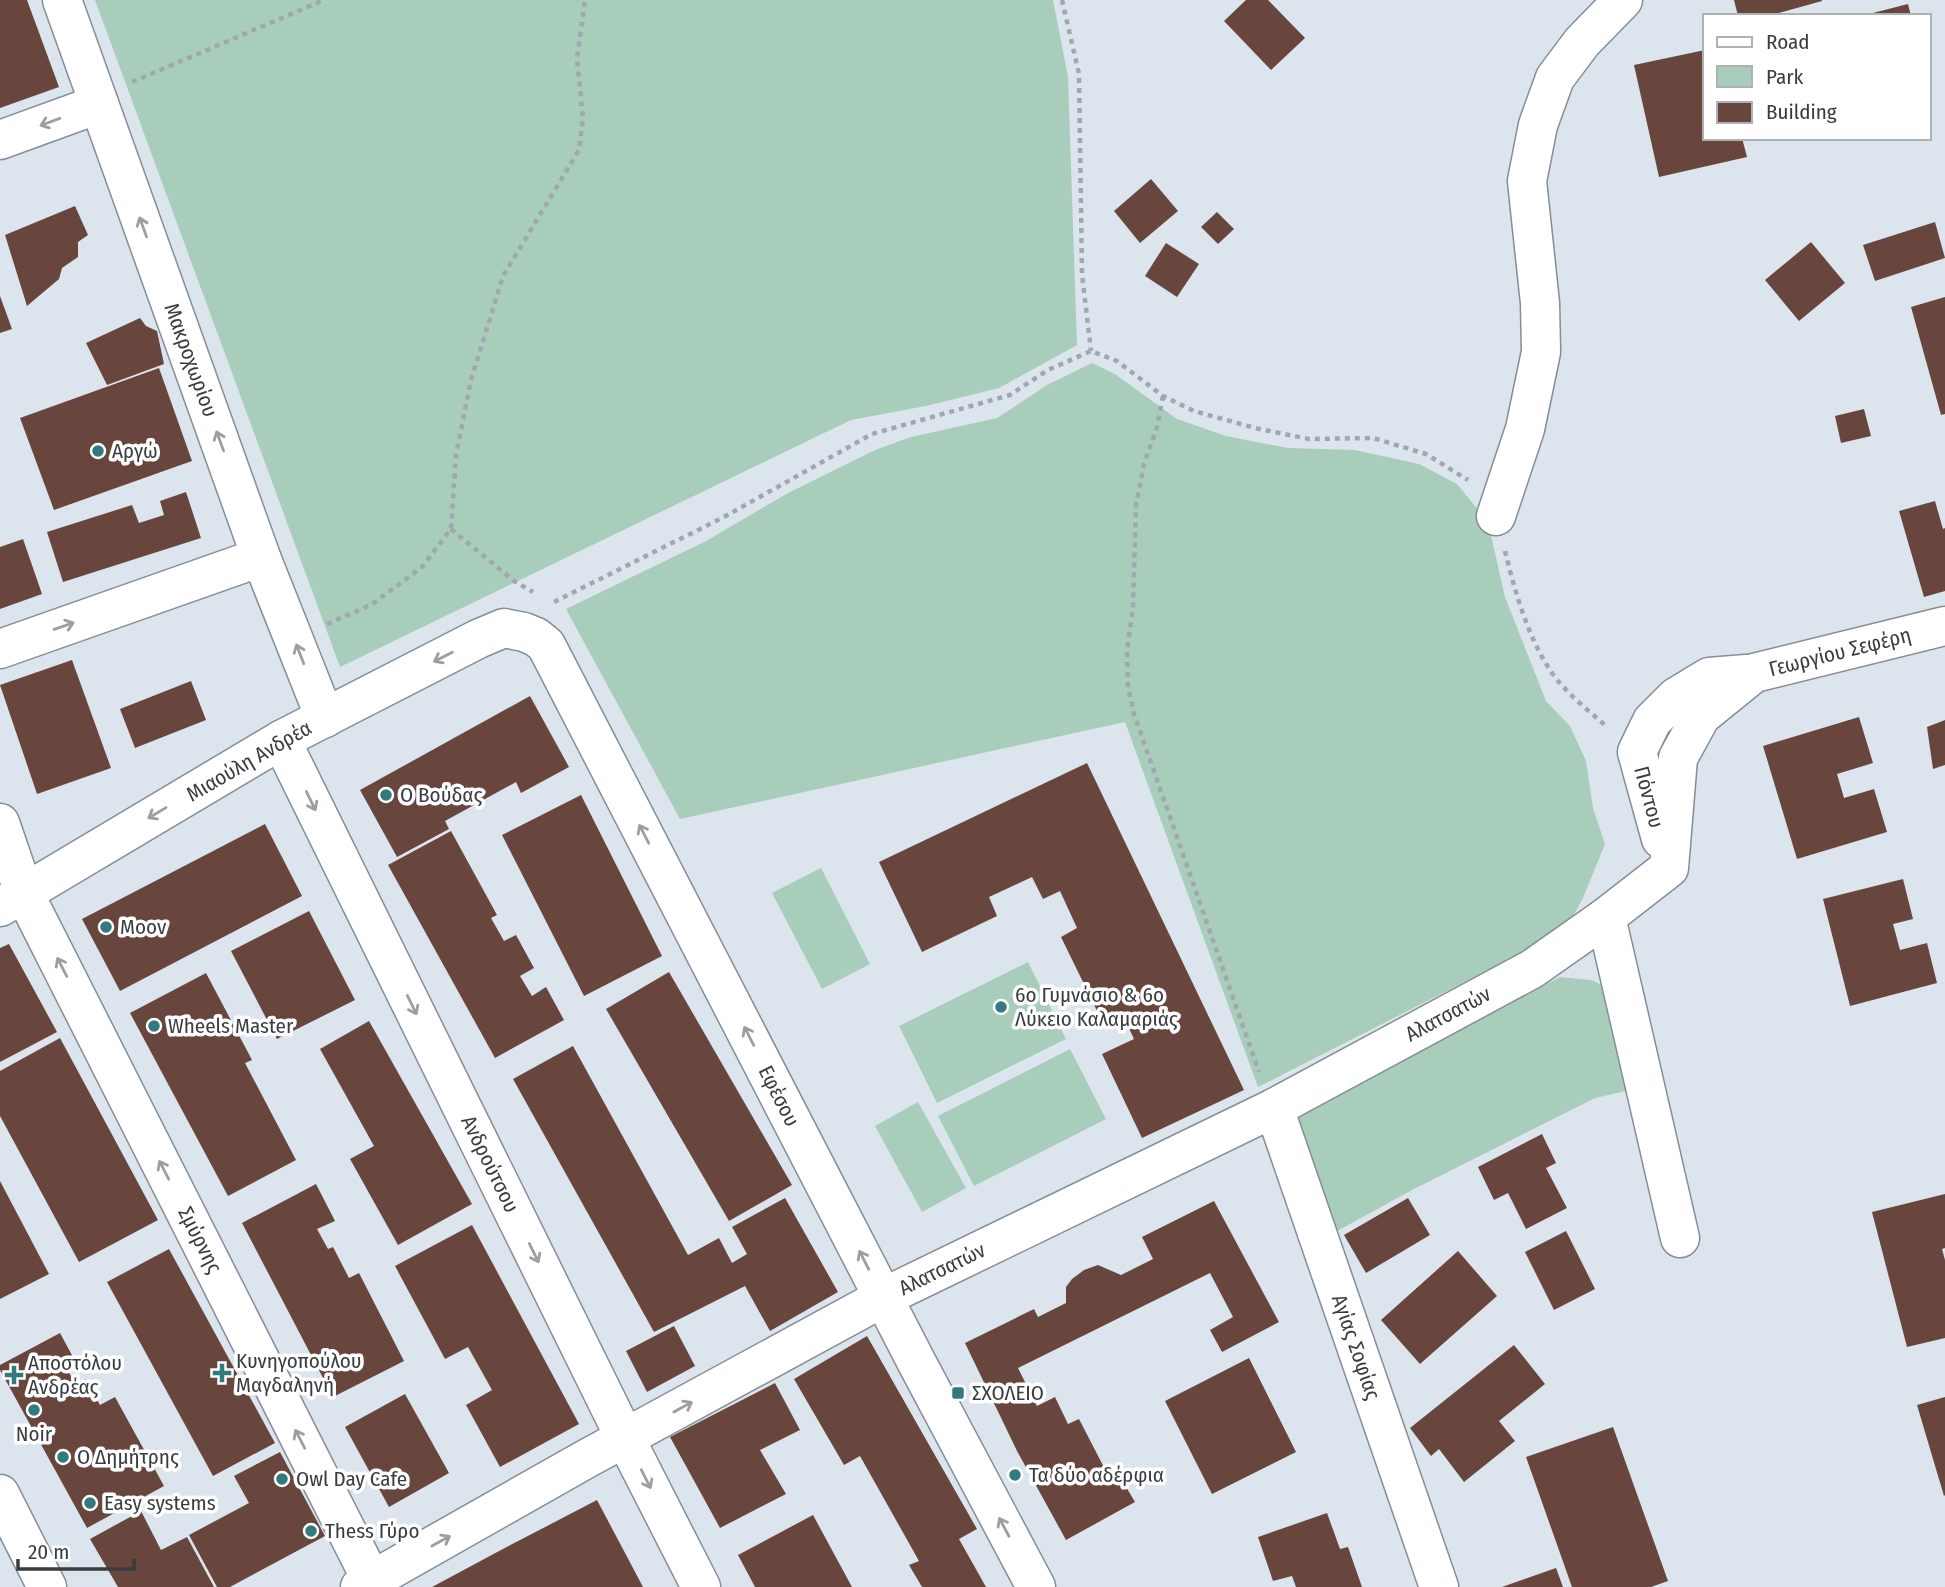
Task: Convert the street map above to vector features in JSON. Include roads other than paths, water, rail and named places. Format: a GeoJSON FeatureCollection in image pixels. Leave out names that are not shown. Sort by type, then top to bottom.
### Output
{"type":"FeatureCollection","features":[{"type":"Feature","properties":{"kind":"street","name":"Μακροχωρίου"},"geometry":{"type":"LineString","coordinates":[[62,0],[112,95],[261,557],[325,718]]}},
{"type":"Feature","properties":{"kind":"street"},"geometry":{"type":"LineString","coordinates":[[1496,516],[1525,429],[1541,352],[1527,181],[1538,125],[1555,78],[1581,42],[1623,0]]}},
{"type":"Feature","properties":{"kind":"street"},"geometry":{"type":"LineString","coordinates":[[0,140],[112,95]]}},
{"type":"Feature","properties":{"kind":"street"},"geometry":{"type":"LineString","coordinates":[[0,649],[261,557]]}},
{"type":"Feature","properties":{"kind":"street","name":"Γεωργίου Σεφέρη"},"geometry":{"type":"LineString","coordinates":[[1669,868],[1678,758],[1702,716],[1754,673],[1945,626]]}},
{"type":"Feature","properties":{"kind":"street","name":"Μιαούλη Ανδρέα"},"geometry":{"type":"LineString","coordinates":[[12,900],[281,740],[478,639],[505,628]]}},
{"type":"Feature","properties":{"kind":"street","name":"Εφέσου"},"geometry":{"type":"LineString","coordinates":[[505,628],[524,632],[547,645],[1036,1587]]}},
{"type":"Feature","properties":{"kind":"street","name":"Πόντου"},"geometry":{"type":"LineString","coordinates":[[1669,868],[1637,752],[1652,720],[1676,697],[1709,677],[1754,673]]}},
{"type":"Feature","properties":{"kind":"street","name":"Ανδρούτσου"},"geometry":{"type":"LineString","coordinates":[[281,740],[701,1587]]}},
{"type":"Feature","properties":{"kind":"street","name":"Σμύρνης"},"geometry":{"type":"LineString","coordinates":[[0,823],[12,900],[369,1585]]}},
{"type":"Feature","properties":{"kind":"street"},"geometry":{"type":"LineString","coordinates":[[1669,868],[1606,917],[1680,1238]]}},
{"type":"Feature","properties":{"kind":"street","name":"Αλατσατών"},"geometry":{"type":"LineString","coordinates":[[369,1585],[625,1438],[884,1297],[1274,1108],[1532,969],[1606,917]]}},
{"type":"Feature","properties":{"kind":"street","name":"Αγίας Σοφίας"},"geometry":{"type":"LineString","coordinates":[[1274,1108],[1439,1587]]}},
{"type":"Feature","properties":{"kind":"street"},"geometry":{"type":"LineString","coordinates":[[0,1494],[47,1587]]}},
{"type":"Feature","properties":{"kind":"place","name":"Αργώ"},"geometry":{"type":"Point","coordinates":[98,451]}},
{"type":"Feature","properties":{"kind":"place","name":"Ο Βούδας"},"geometry":{"type":"Point","coordinates":[386,795]}},
{"type":"Feature","properties":{"kind":"place","name":"Moov"},"geometry":{"type":"Point","coordinates":[106,927]}},
{"type":"Feature","properties":{"kind":"place","name":"6ο Γυμνάσιο & 6ο Λύκειο Καλαμαριάς"},"geometry":{"type":"Point","coordinates":[1001,1007]}},
{"type":"Feature","properties":{"kind":"place","name":"Wheels Master"},"geometry":{"type":"Point","coordinates":[154,1026]}},
{"type":"Feature","properties":{"kind":"place","name":"Κυνηγοπούλου Μαγδαληνή"},"geometry":{"type":"Point","coordinates":[222,1373]}},
{"type":"Feature","properties":{"kind":"place","name":"Αποστόλου Ανδρέας"},"geometry":{"type":"Point","coordinates":[14,1375]}},
{"type":"Feature","properties":{"kind":"place","name":"ΣΧΟΛΕΙΟ"},"geometry":{"type":"Point","coordinates":[958,1393]}},
{"type":"Feature","properties":{"kind":"place","name":"Noir"},"geometry":{"type":"Point","coordinates":[34,1410]}},
{"type":"Feature","properties":{"kind":"place","name":"Ο Δημήτρης"},"geometry":{"type":"Point","coordinates":[63,1457]}},
{"type":"Feature","properties":{"kind":"place","name":"Τα δύο αδέρφια"},"geometry":{"type":"Point","coordinates":[1015,1475]}},
{"type":"Feature","properties":{"kind":"place","name":"Owl Day Cafe"},"geometry":{"type":"Point","coordinates":[282,1479]}},
{"type":"Feature","properties":{"kind":"place","name":"Easy systems"},"geometry":{"type":"Point","coordinates":[90,1503]}},
{"type":"Feature","properties":{"kind":"place","name":"Thess Γύρο"},"geometry":{"type":"Point","coordinates":[311,1531]}}]}
